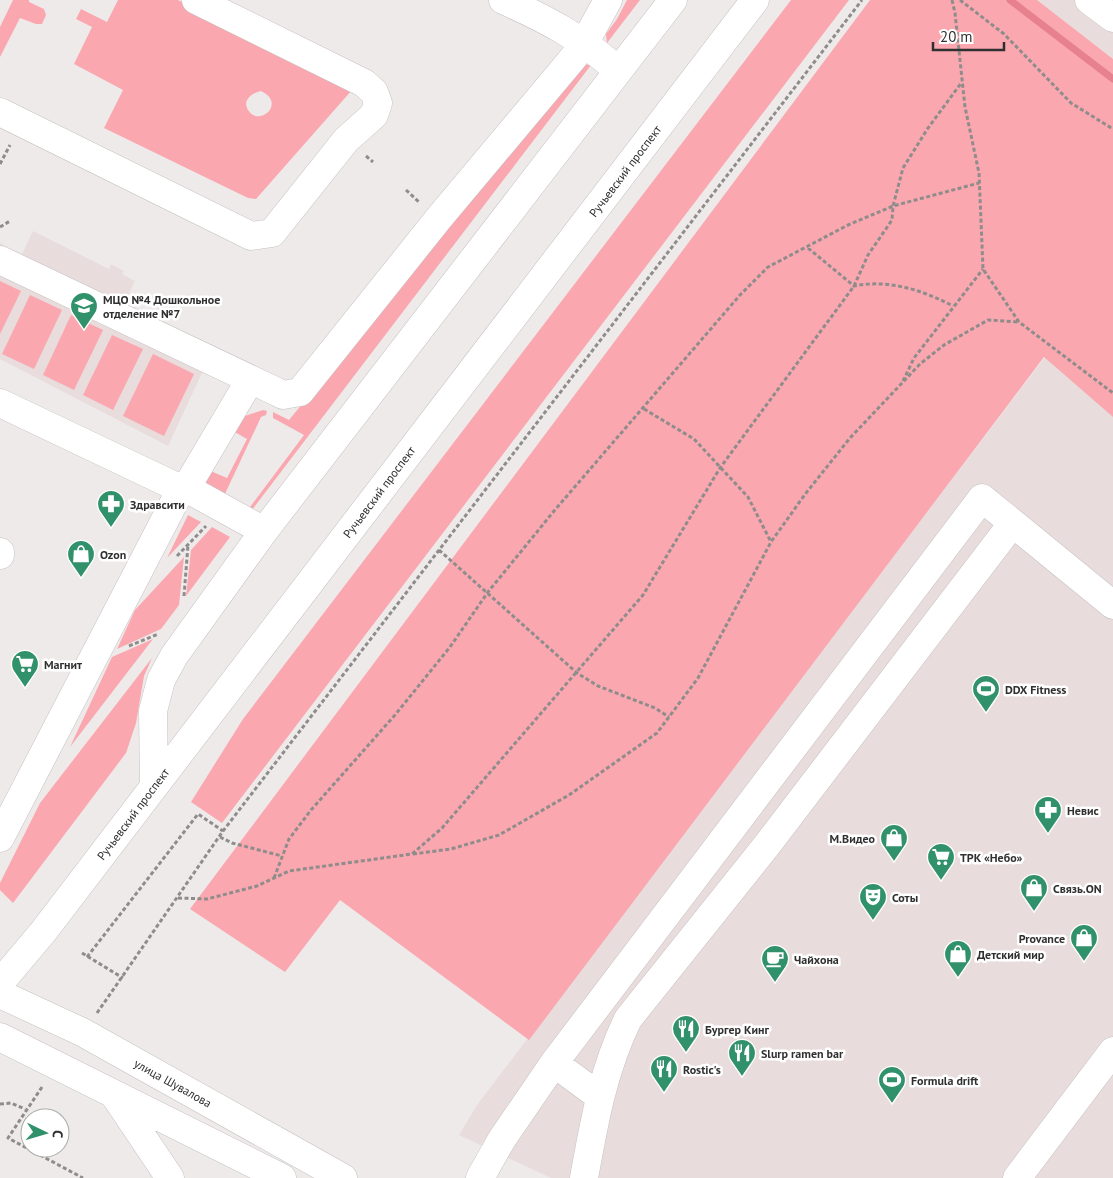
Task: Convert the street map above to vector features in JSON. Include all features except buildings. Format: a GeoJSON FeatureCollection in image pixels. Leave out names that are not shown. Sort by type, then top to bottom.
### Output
{"type":"FeatureCollection","features":[{"type":"Feature","properties":{"kind":"street"},"geometry":{"type":"LineString","coordinates":[[0,112],[251,236],[272,233],[346,140],[374,115],[378,103],[374,92],[364,83],[196,0]]}},
{"type":"Feature","properties":{"kind":"street"},"geometry":{"type":"LineString","coordinates":[[503,0],[546,20],[585,42],[618,71]]}},
{"type":"Feature","properties":{"kind":"street"},"geometry":{"type":"LineString","coordinates":[[0,260],[283,395],[300,392],[439,218],[585,42],[608,0]]}},
{"type":"Feature","properties":{"kind":"street"},"geometry":{"type":"LineString","coordinates":[[154,785],[153,711],[161,680],[174,656],[264,531],[673,0]]}},
{"type":"Feature","properties":{"kind":"street","name":"Ручьевский проспект"},"geometry":{"type":"LineString","coordinates":[[0,983],[44,932],[154,785],[755,0]]}},
{"type":"Feature","properties":{"kind":"street"},"geometry":{"type":"LineString","coordinates":[[1089,0],[1113,18]]}},
{"type":"Feature","properties":{"kind":"street"},"geometry":{"type":"LineString","coordinates":[[0,838],[183,489],[250,380]]}},
{"type":"Feature","properties":{"kind":"street"},"geometry":{"type":"LineString","coordinates":[[0,403],[183,489],[264,531]]}},
{"type":"Feature","properties":{"kind":"street"},"geometry":{"type":"LineString","coordinates":[[480,1178],[502,1139],[554,1063],[982,498],[1113,605]]}},
{"type":"Feature","properties":{"kind":"street"},"geometry":{"type":"LineString","coordinates":[[584,1178],[599,1096],[615,1046],[628,1019],[767,845],[1012,524]]}},
{"type":"Feature","properties":{"kind":"street"},"geometry":{"type":"LineString","coordinates":[[737,820],[767,845]]}},
{"type":"Feature","properties":{"kind":"street"},"geometry":{"type":"LineString","coordinates":[[667,914],[696,936]]}},
{"type":"Feature","properties":{"kind":"street","name":"улица Шувалова"},"geometry":{"type":"LineString","coordinates":[[0,994],[82,1032],[343,1178]]}},
{"type":"Feature","properties":{"kind":"street"},"geometry":{"type":"LineString","coordinates":[[0,1037],[282,1178]]}},
{"type":"Feature","properties":{"kind":"street"},"geometry":{"type":"LineString","coordinates":[[1017,1178],[1113,1051]]}},
{"type":"Feature","properties":{"kind":"street"},"geometry":{"type":"LineString","coordinates":[[554,1063],[599,1096]]}},
{"type":"Feature","properties":{"kind":"street"},"geometry":{"type":"LineString","coordinates":[[114,1094],[170,1178]]}},
{"type":"Feature","properties":{"kind":"path"},"geometry":{"type":"LineString","coordinates":[[94,1017],[123,978],[223,831],[862,0]]}},
{"type":"Feature","properties":{"kind":"path"},"geometry":{"type":"LineString","coordinates":[[952,0],[962,82],[979,183],[983,269],[1019,322],[1113,393]]}},
{"type":"Feature","properties":{"kind":"path"},"geometry":{"type":"LineString","coordinates":[[960,0],[1004,34],[1071,103],[1113,128]]}},
{"type":"Feature","properties":{"kind":"path"},"geometry":{"type":"LineString","coordinates":[[412,854],[442,828],[643,595],[720,468],[854,286],[868,254],[892,220],[893,206],[903,168],[928,128],[962,82]]}},
{"type":"Feature","properties":{"kind":"path"},"geometry":{"type":"LineString","coordinates":[[0,164],[12,142]]}},
{"type":"Feature","properties":{"kind":"path"},"geometry":{"type":"LineString","coordinates":[[274,878],[289,838],[432,670],[488,592],[740,295],[768,267],[808,248],[848,225],[893,206],[979,183]]}},
{"type":"Feature","properties":{"kind":"path"},"geometry":{"type":"LineString","coordinates":[[0,227],[10,221]]}},
{"type":"Feature","properties":{"kind":"path"},"geometry":{"type":"LineString","coordinates":[[808,248],[854,286]]}},
{"type":"Feature","properties":{"kind":"path"},"geometry":{"type":"LineString","coordinates":[[902,384],[914,358],[983,269]]}},
{"type":"Feature","properties":{"kind":"path"},"geometry":{"type":"LineString","coordinates":[[854,286],[870,283],[905,287],[953,306]]}},
{"type":"Feature","properties":{"kind":"path"},"geometry":{"type":"LineString","coordinates":[[177,898],[207,900],[257,886],[289,871],[451,849],[499,835],[569,795],[622,759],[658,732],[698,678],[771,542],[806,493],[850,438],[902,384],[944,345],[988,320],[1019,322]]}},
{"type":"Feature","properties":{"kind":"path"},"geometry":{"type":"LineString","coordinates":[[644,409],[694,439],[748,497],[771,542]]}},
{"type":"Feature","properties":{"kind":"path"},"geometry":{"type":"LineString","coordinates":[[184,600],[188,545]]}},
{"type":"Feature","properties":{"kind":"path"},"geometry":{"type":"LineString","coordinates":[[439,550],[577,673],[598,686],[655,708],[669,717]]}},
{"type":"Feature","properties":{"kind":"path"},"geometry":{"type":"LineString","coordinates":[[87,957],[198,814],[223,831]]}},
{"type":"Feature","properties":{"kind":"path"},"geometry":{"type":"LineString","coordinates":[[220,837],[282,856]]}},
{"type":"Feature","properties":{"kind":"path"},"geometry":{"type":"LineString","coordinates":[[82,953],[123,978]]}},
{"type":"Feature","properties":{"kind":"path"},"geometry":{"type":"LineString","coordinates":[[26,1108],[42,1087]]}},
{"type":"Feature","properties":{"kind":"path"},"geometry":{"type":"LineString","coordinates":[[0,1104],[11,1103],[21,1108]]}},
{"type":"Feature","properties":{"kind":"path"},"geometry":{"type":"LineString","coordinates":[[20,1118],[8,1138],[20,1144]]}},
{"type":"Feature","properties":{"kind":"path"},"geometry":{"type":"LineString","coordinates":[[46,1158],[83,1178]]}},
{"type":"Feature","properties":{"kind":"shaded area"},"geometry":{"type":"Polygon","coordinates":[[[13,0],[29,0],[29,2],[44,9],[46,15],[42,24],[36,24],[20,18],[0,57],[0,27],[13,0]]]}},
{"type":"Feature","properties":{"kind":"shaded area"},"geometry":{"type":"Polygon","coordinates":[[[118,0],[178,0],[352,90],[256,199],[248,198],[104,128],[123,90],[74,64],[92,27],[76,19],[81,9],[107,22],[118,0]],[[261,91],[251,95],[246,103],[248,110],[253,115],[264,115],[271,107],[268,96],[261,91]]]}},
{"type":"Feature","properties":{"kind":"shaded area"},"geometry":{"type":"Polygon","coordinates":[[[627,0],[640,0],[607,43],[606,34],[627,0]]]}},
{"type":"Feature","properties":{"kind":"shaded area"},"geometry":{"type":"Polygon","coordinates":[[[791,0],[849,0],[222,823],[191,802],[243,719],[791,0]]]}},
{"type":"Feature","properties":{"kind":"shaded area"},"geometry":{"type":"Polygon","coordinates":[[[870,0],[1037,0],[1113,59],[1113,417],[1044,357],[529,1040],[340,900],[285,972],[190,909],[870,0]]]}},
{"type":"Feature","properties":{"kind":"shaded area"},"geometry":{"type":"Polygon","coordinates":[[[1037,0],[1113,0],[1113,59],[1037,0]]]}},
{"type":"Feature","properties":{"kind":"shaded area"},"geometry":{"type":"Polygon","coordinates":[[[581,64],[591,65],[248,515],[224,498],[247,511],[304,435],[273,418],[273,412],[289,420],[581,64]]]}},
{"type":"Feature","properties":{"kind":"shaded area","name":"МЦО №4 Дошкольное отделение №7"},"geometry":{"type":"Polygon","coordinates":[[[33,231],[109,269],[111,264],[124,271],[122,274],[135,281],[122,308],[208,360],[168,446],[0,359],[0,243],[22,254],[33,231]]]}},
{"type":"Feature","properties":{"kind":"shaded area"},"geometry":{"type":"Polygon","coordinates":[[[0,281],[21,291],[0,334],[0,281]]]}},
{"type":"Feature","properties":{"kind":"shaded area"},"geometry":{"type":"Polygon","coordinates":[[[30,295],[62,310],[34,369],[2,354],[30,295]]]}},
{"type":"Feature","properties":{"kind":"shaded area"},"geometry":{"type":"Polygon","coordinates":[[[71,315],[103,330],[74,390],[43,375],[71,315]]]}},
{"type":"Feature","properties":{"kind":"shaded area"},"geometry":{"type":"Polygon","coordinates":[[[112,335],[143,349],[113,410],[83,395],[112,335]]]}},
{"type":"Feature","properties":{"kind":"shaded area"},"geometry":{"type":"Polygon","coordinates":[[[153,354],[194,374],[164,436],[123,416],[153,354]]]}},
{"type":"Feature","properties":{"kind":"shaded area","name":"ТРК «Небо»"},"geometry":{"type":"Polygon","coordinates":[[[1045,357],[1113,417],[1113,1178],[551,1178],[459,1135],[477,1105],[1045,357]]]}},
{"type":"Feature","properties":{"kind":"shaded area"},"geometry":{"type":"Polygon","coordinates":[[[263,410],[267,411],[266,415],[261,417],[223,498],[207,487],[206,479],[208,473],[213,472],[227,478],[247,439],[233,431],[239,418],[263,410]]]}},
{"type":"Feature","properties":{"kind":"shaded area"},"geometry":{"type":"Polygon","coordinates":[[[188,515],[201,522],[167,558],[188,515]]]}},
{"type":"Feature","properties":{"kind":"shaded area"},"geometry":{"type":"Polygon","coordinates":[[[212,527],[230,537],[186,596],[191,550],[212,527]]]}},
{"type":"Feature","properties":{"kind":"shaded area"},"geometry":{"type":"Polygon","coordinates":[[[184,557],[179,605],[161,629],[117,649],[135,610],[184,557]]]}},
{"type":"Feature","properties":{"kind":"shaded area"},"geometry":{"type":"Polygon","coordinates":[[[153,639],[70,747],[112,657],[153,639]]]}},
{"type":"Feature","properties":{"kind":"shaded area"},"geometry":{"type":"Polygon","coordinates":[[[152,658],[144,676],[136,723],[126,753],[13,903],[0,890],[0,883],[40,803],[152,658]]]}},
{"type":"Feature","properties":{"kind":"waterway"},"geometry":{"type":"LineString","coordinates":[[1010,0],[1113,79]]}},
{"type":"Feature","properties":{"kind":"place","name":"МЦО №4 Дошкольное отделение №7"},"geometry":{"type":"Point","coordinates":[84,330]}},
{"type":"Feature","properties":{"kind":"place","name":"Здравсити"},"geometry":{"type":"Point","coordinates":[111,528]}},
{"type":"Feature","properties":{"kind":"place","name":"Ozon"},"geometry":{"type":"Point","coordinates":[81,578]}},
{"type":"Feature","properties":{"kind":"place","name":"Магнит"},"geometry":{"type":"Point","coordinates":[25,688]}},
{"type":"Feature","properties":{"kind":"place","name":"DDX Fitness"},"geometry":{"type":"Point","coordinates":[986,713]}},
{"type":"Feature","properties":{"kind":"place","name":"Невис"},"geometry":{"type":"Point","coordinates":[1048,834]}},
{"type":"Feature","properties":{"kind":"place","name":"М.Видео"},"geometry":{"type":"Point","coordinates":[894,862]}},
{"type":"Feature","properties":{"kind":"place","name":"ТРК «Небо»"},"geometry":{"type":"Point","coordinates":[941,881]}},
{"type":"Feature","properties":{"kind":"place","name":"Связь.ON"},"geometry":{"type":"Point","coordinates":[1034,912]}},
{"type":"Feature","properties":{"kind":"place","name":"Соты"},"geometry":{"type":"Point","coordinates":[873,921]}},
{"type":"Feature","properties":{"kind":"place","name":"Provance"},"geometry":{"type":"Point","coordinates":[1084,962]}},
{"type":"Feature","properties":{"kind":"place","name":"Детский мир"},"geometry":{"type":"Point","coordinates":[958,978]}},
{"type":"Feature","properties":{"kind":"place","name":"Чайхона"},"geometry":{"type":"Point","coordinates":[775,983]}},
{"type":"Feature","properties":{"kind":"place","name":"Бургер Кинг"},"geometry":{"type":"Point","coordinates":[686,1053]}},
{"type":"Feature","properties":{"kind":"place","name":"Slurp ramen bar"},"geometry":{"type":"Point","coordinates":[742,1077]}},
{"type":"Feature","properties":{"kind":"place","name":"Rostic's"},"geometry":{"type":"Point","coordinates":[664,1093]}},
{"type":"Feature","properties":{"kind":"place","name":"Formula drift"},"geometry":{"type":"Point","coordinates":[892,1104]}}]}
